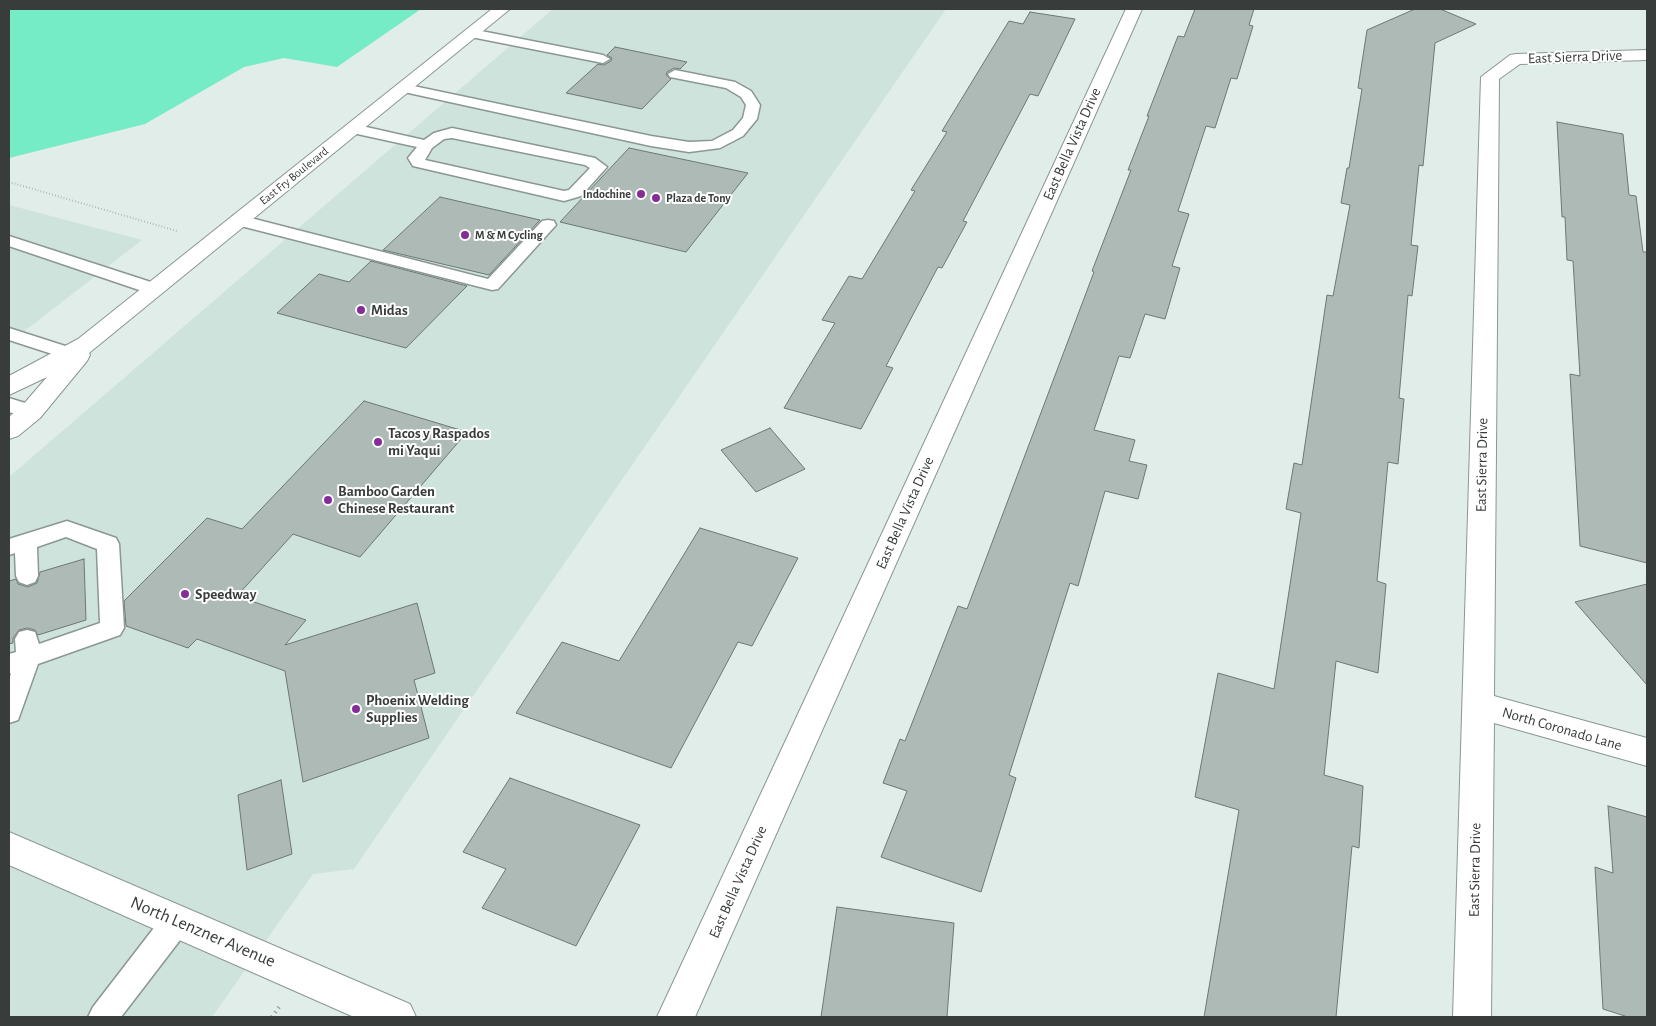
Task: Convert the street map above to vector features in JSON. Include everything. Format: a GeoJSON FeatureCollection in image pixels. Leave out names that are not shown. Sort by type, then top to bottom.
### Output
{"type":"FeatureCollection","features":[{"type":"Feature","properties":{"kind":"street","name":"East Fry Boulevard"},"geometry":{"type":"LineString","coordinates":[[9,430],[20,409],[77,351],[502,9]]}},
{"type":"Feature","properties":{"kind":"street","name":"East Bella Vista Drive"},"geometry":{"type":"LineString","coordinates":[[676,1017],[1134,9]]}},
{"type":"Feature","properties":{"kind":"street","name":"East Sierra Drive"},"geometry":{"type":"LineString","coordinates":[[1472,1017],[1490,77],[1516,59],[1647,54]]}},
{"type":"Feature","properties":{"kind":"street","name":"East Fry Boulevard"},"geometry":{"type":"LineString","coordinates":[[9,387],[77,351]]}},
{"type":"Feature","properties":{"kind":"street","name":"North Coronado Lane"},"geometry":{"type":"LineString","coordinates":[[1478,705],[1647,752]]}},
{"type":"Feature","properties":{"kind":"street","name":"North Lenzner Avenue"},"geometry":{"type":"LineString","coordinates":[[9,848],[397,1017]]}},
{"type":"Feature","properties":{"kind":"lane"},"geometry":{"type":"LineString","coordinates":[[471,33],[603,59]]}},
{"type":"Feature","properties":{"kind":"lane"},"geometry":{"type":"LineString","coordinates":[[404,88],[651,141],[689,147],[715,145],[738,132],[750,119],[753,105],[746,94],[730,85],[675,74]]}},
{"type":"Feature","properties":{"kind":"lane"},"geometry":{"type":"LineString","coordinates":[[353,129],[426,145],[439,136],[452,133],[590,161],[599,167],[576,193],[564,196],[419,163],[416,158],[426,145]]}},
{"type":"Feature","properties":{"kind":"lane"},"geometry":{"type":"LineString","coordinates":[[239,220],[492,285],[548,225]]}},
{"type":"Feature","properties":{"kind":"lane"},"geometry":{"type":"LineString","coordinates":[[9,241],[154,289]]}},
{"type":"Feature","properties":{"kind":"lane"},"geometry":{"type":"LineString","coordinates":[[9,334],[77,351]]}},
{"type":"Feature","properties":{"kind":"lane"},"geometry":{"type":"LineString","coordinates":[[9,713],[21,654],[112,628],[108,544],[67,529],[18,545],[27,576]]}},
{"type":"Feature","properties":{"kind":"lane"},"geometry":{"type":"LineString","coordinates":[[102,1017],[177,920]]}},
{"type":"Feature","properties":{"kind":"path"},"geometry":{"type":"LineString","coordinates":[[9,182],[93,208],[214,240]]}},
{"type":"Feature","properties":{"kind":"shaded area"},"geometry":{"type":"Polygon","coordinates":[[[553,9],[946,9],[354,869],[313,874],[212,1017],[9,1017],[9,477],[553,9]]]}},
{"type":"Feature","properties":{"kind":"shaded area"},"geometry":{"type":"Polygon","coordinates":[[[9,205],[142,240],[9,343],[9,205]]]}},
{"type":"Feature","properties":{"kind":"green space"},"geometry":{"type":"Polygon","coordinates":[[[9,9],[421,9],[337,67],[284,58],[244,67],[145,124],[9,158],[9,9]]]}},
{"type":"Feature","properties":{"kind":"building"},"geometry":{"type":"Polygon","coordinates":[[[1195,9],[1254,9],[1249,25],[1253,26],[1237,79],[1231,78],[1215,128],[1206,126],[1178,211],[1189,214],[1172,266],[1180,268],[1165,319],[1145,314],[1130,358],[1119,356],[1094,430],[1135,440],[1129,461],[1147,465],[1138,499],[1105,491],[1078,586],[1070,583],[1009,775],[1016,778],[981,892],[881,857],[907,791],[883,783],[900,739],[905,741],[958,606],[967,609],[1094,272],[1092,271],[1131,170],[1128,170],[1149,116],[1147,116],[1178,36],[1184,37],[1195,9]]]}},
{"type":"Feature","properties":{"kind":"building"},"geometry":{"type":"Polygon","coordinates":[[[1415,9],[1440,9],[1476,24],[1435,43],[1423,166],[1419,165],[1411,245],[1418,246],[1412,296],[1408,295],[1399,398],[1404,399],[1398,464],[1388,462],[1377,581],[1386,584],[1378,673],[1336,661],[1324,775],[1363,786],[1359,848],[1352,846],[1336,1017],[1204,1017],[1239,810],[1195,797],[1218,673],[1274,689],[1301,513],[1286,509],[1294,463],[1302,465],[1327,295],[1333,296],[1350,205],[1341,203],[1347,168],[1349,168],[1362,89],[1358,88],[1367,30],[1415,9]]]}},
{"type":"Feature","properties":{"kind":"building"},"geometry":{"type":"Polygon","coordinates":[[[1030,12],[1075,19],[1038,96],[1030,94],[963,221],[967,222],[942,268],[938,267],[886,366],[893,368],[861,429],[784,408],[835,323],[822,320],[849,276],[862,279],[915,191],[911,190],[947,132],[942,131],[1009,21],[1023,24],[1030,12]]]}},
{"type":"Feature","properties":{"kind":"building"},"geometry":{"type":"Polygon","coordinates":[[[615,47],[687,62],[680,69],[674,68],[667,72],[666,75],[671,79],[642,109],[566,93],[598,64],[604,65],[611,61],[612,58],[607,55],[615,47]]]}},
{"type":"Feature","properties":{"kind":"building"},"geometry":{"type":"Polygon","coordinates":[[[1557,122],[1623,134],[1629,195],[1636,196],[1643,252],[1647,252],[1647,563],[1580,546],[1570,374],[1580,376],[1573,261],[1567,260],[1565,217],[1562,217],[1557,122]]]}},
{"type":"Feature","properties":{"kind":"building","name":"Plaza de Tony"},"geometry":{"type":"Polygon","coordinates":[[[629,148],[748,173],[686,252],[560,222],[629,148]]]}},
{"type":"Feature","properties":{"kind":"building","name":"M & M Cycling"},"geometry":{"type":"Polygon","coordinates":[[[440,197],[540,220],[489,275],[383,250],[440,197]]]}},
{"type":"Feature","properties":{"kind":"building","name":"Midas"},"geometry":{"type":"Polygon","coordinates":[[[371,261],[467,286],[406,348],[277,313],[319,274],[349,282],[371,261]]]}},
{"type":"Feature","properties":{"kind":"building"},"geometry":{"type":"Polygon","coordinates":[[[364,401],[467,432],[360,557],[293,534],[237,596],[306,620],[285,645],[417,603],[435,673],[414,680],[429,738],[303,782],[285,671],[197,639],[188,648],[126,626],[124,601],[207,518],[242,529],[364,401]]]}},
{"type":"Feature","properties":{"kind":"building"},"geometry":{"type":"Polygon","coordinates":[[[770,428],[805,469],[756,492],[721,450],[770,428]]]}},
{"type":"Feature","properties":{"kind":"building"},"geometry":{"type":"Polygon","coordinates":[[[700,528],[798,558],[752,646],[738,642],[671,768],[516,713],[562,642],[619,661],[700,528]]]}},
{"type":"Feature","properties":{"kind":"building"},"geometry":{"type":"Polygon","coordinates":[[[84,559],[86,620],[38,635],[35,630],[27,628],[19,630],[13,638],[13,643],[9,644],[9,581],[16,579],[18,584],[28,587],[37,583],[40,572],[84,559]]]}},
{"type":"Feature","properties":{"kind":"building"},"geometry":{"type":"Polygon","coordinates":[[[1647,584],[1647,685],[1575,602],[1647,584]]]}},
{"type":"Feature","properties":{"kind":"building"},"geometry":{"type":"Polygon","coordinates":[[[510,778],[640,825],[576,946],[482,908],[506,869],[463,852],[510,778]]]}},
{"type":"Feature","properties":{"kind":"building"},"geometry":{"type":"Polygon","coordinates":[[[281,780],[292,854],[247,870],[238,795],[281,780]]]}},
{"type":"Feature","properties":{"kind":"building"},"geometry":{"type":"Polygon","coordinates":[[[1608,806],[1647,817],[1647,1017],[1628,1017],[1603,1009],[1595,867],[1613,873],[1608,806]]]}},
{"type":"Feature","properties":{"kind":"building"},"geometry":{"type":"Polygon","coordinates":[[[837,907],[954,923],[947,1017],[821,1017],[837,907]]]}},
{"type":"Feature","properties":{"kind":"place","name":"Indochine"},"geometry":{"type":"Point","coordinates":[641,194]}},
{"type":"Feature","properties":{"kind":"place","name":"Plaza de Tony"},"geometry":{"type":"Point","coordinates":[656,198]}},
{"type":"Feature","properties":{"kind":"place","name":"M & M Cycling"},"geometry":{"type":"Point","coordinates":[465,235]}},
{"type":"Feature","properties":{"kind":"place","name":"Midas"},"geometry":{"type":"Point","coordinates":[361,310]}},
{"type":"Feature","properties":{"kind":"place","name":"Tacos y Raspados mi Yaqui"},"geometry":{"type":"Point","coordinates":[378,442]}},
{"type":"Feature","properties":{"kind":"place","name":"Bamboo Garden Chinese Restaurant"},"geometry":{"type":"Point","coordinates":[328,500]}},
{"type":"Feature","properties":{"kind":"place","name":"Speedway"},"geometry":{"type":"Point","coordinates":[185,594]}},
{"type":"Feature","properties":{"kind":"place","name":"Phoenix Welding Supplies"},"geometry":{"type":"Point","coordinates":[356,709]}}]}
